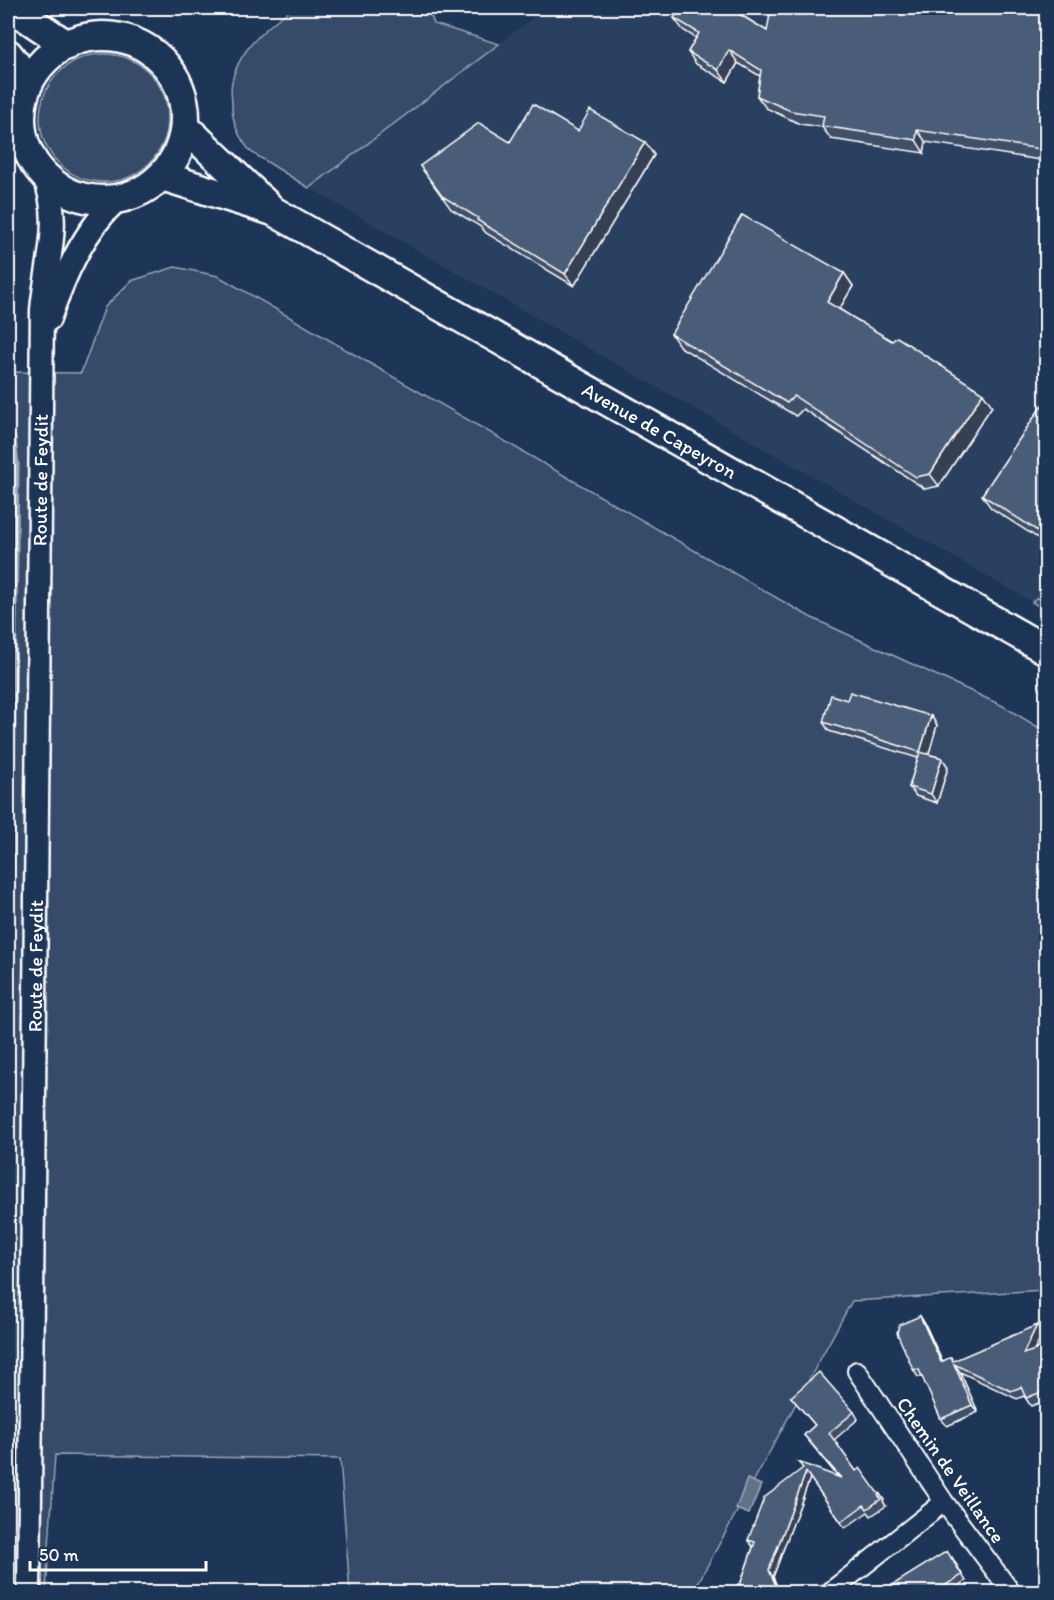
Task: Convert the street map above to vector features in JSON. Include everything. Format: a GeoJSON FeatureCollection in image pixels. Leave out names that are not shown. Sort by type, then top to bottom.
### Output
{"type":"FeatureCollection","features":[{"type":"Feature","properties":{"kind":"main road"},"geometry":{"type":"LineString","coordinates":[[12,8],[67,45]]}},
{"type":"Feature","properties":{"kind":"main road"},"geometry":{"type":"LineString","coordinates":[[90,37],[116,37],[140,45],[160,60],[175,79],[184,102],[185,127],[177,153],[162,176],[134,194],[118,199],[91,200],[66,192],[44,176],[31,159],[23,139],[20,119],[29,81],[45,60],[67,45],[90,37]]}},
{"type":"Feature","properties":{"kind":"main road"},"geometry":{"type":"LineString","coordinates":[[8,54],[29,81]]}},
{"type":"Feature","properties":{"kind":"main road","name":"Avenue de Capeyron"},"geometry":{"type":"LineString","coordinates":[[185,127],[273,211]]}},
{"type":"Feature","properties":{"kind":"main road","name":"Avenue de Capeyron"},"geometry":{"type":"LineString","coordinates":[[162,176],[273,211],[1047,650]]}},
{"type":"Feature","properties":{"kind":"street","name":"Route de Feydit"},"geometry":{"type":"LineString","coordinates":[[29,1593],[42,341],[43,294],[53,245],[54,227],[51,191],[44,176]]}},
{"type":"Feature","properties":{"kind":"street","name":"Route de Feydit"},"geometry":{"type":"LineString","coordinates":[[42,341],[57,296],[86,238],[100,217],[118,199]]}},
{"type":"Feature","properties":{"kind":"street","name":"Chemin de Veillance"},"geometry":{"type":"LineString","coordinates":[[856,1371],[944,1502],[1011,1593]]}},
{"type":"Feature","properties":{"kind":"street"},"geometry":{"type":"LineString","coordinates":[[830,1593],[944,1502]]}},
{"type":"Feature","properties":{"kind":"shaded area"},"geometry":{"type":"Polygon","coordinates":[[[293,8],[428,8],[434,24],[499,44],[309,188],[251,152],[237,130],[232,112],[231,85],[235,71],[247,49],[274,22],[293,8]]]}},
{"type":"Feature","properties":{"kind":"shaded area"},"geometry":{"type":"Polygon","coordinates":[[[546,8],[1046,8],[1046,588],[1032,602],[309,188],[546,8]]]}},
{"type":"Feature","properties":{"kind":"shaded area"},"geometry":{"type":"Polygon","coordinates":[[[104,54],[129,59],[149,73],[163,93],[168,118],[163,143],[149,163],[129,177],[104,182],[79,177],[59,163],[45,143],[40,118],[45,93],[59,73],[79,59],[104,54]]]}},
{"type":"Feature","properties":{"kind":"shaded area"},"geometry":{"type":"Polygon","coordinates":[[[175,267],[218,276],[810,617],[1003,706],[1046,732],[1046,1210],[1042,1211],[1046,1290],[852,1301],[693,1592],[350,1592],[340,1459],[55,1455],[46,1592],[8,1592],[8,372],[81,373],[105,307],[131,281],[175,267]]]}},
{"type":"Feature","properties":{"kind":"shaded area"},"geometry":{"type":"Polygon","coordinates":[[[1046,588],[1046,611],[1032,602],[1046,588]]]}},
{"type":"Feature","properties":{"kind":"shaded area"},"geometry":{"type":"Polygon","coordinates":[[[747,1479],[761,1485],[749,1514],[736,1509],[747,1479]]]}},
{"type":"Feature","properties":{"kind":"building"},"geometry":{"type":"Polygon","coordinates":[[[680,8],[729,8],[767,31],[771,8],[1047,8],[1047,150],[917,130],[916,140],[822,126],[824,116],[791,111],[757,96],[761,70],[729,50],[718,70],[688,52],[699,33],[674,18],[680,8]]]}},
{"type":"Feature","properties":{"kind":"building"},"geometry":{"type":"Polygon","coordinates":[[[533,104],[578,131],[590,110],[645,142],[565,274],[442,196],[420,166],[479,123],[510,142],[533,104]]]}},
{"type":"Feature","properties":{"kind":"building"},"geometry":{"type":"Polygon","coordinates":[[[742,215],[844,273],[827,302],[892,341],[897,337],[983,393],[930,474],[916,477],[794,396],[787,403],[671,334],[742,215]]]}},
{"type":"Feature","properties":{"kind":"building"},"geometry":{"type":"Polygon","coordinates":[[[1047,398],[1047,537],[982,495],[1047,398]]]}},
{"type":"Feature","properties":{"kind":"building"},"geometry":{"type":"Polygon","coordinates":[[[850,692],[931,716],[920,752],[823,722],[831,695],[847,700],[850,692]]]}},
{"type":"Feature","properties":{"kind":"building"},"geometry":{"type":"Polygon","coordinates":[[[920,752],[942,758],[931,794],[909,787],[920,752]]]}},
{"type":"Feature","properties":{"kind":"building"},"geometry":{"type":"Polygon","coordinates":[[[920,1316],[941,1362],[951,1357],[953,1361],[1037,1325],[1023,1354],[1047,1346],[1047,1356],[1040,1369],[1047,1390],[1026,1398],[1021,1387],[1011,1391],[954,1364],[972,1405],[941,1419],[919,1370],[913,1369],[897,1333],[899,1325],[920,1316]]]}},
{"type":"Feature","properties":{"kind":"building"},"geometry":{"type":"Polygon","coordinates":[[[819,1372],[854,1412],[829,1433],[856,1471],[860,1468],[880,1494],[878,1495],[881,1499],[867,1509],[864,1505],[841,1522],[806,1472],[769,1570],[777,1588],[766,1593],[735,1593],[755,1542],[748,1540],[764,1498],[803,1468],[798,1462],[841,1478],[804,1435],[815,1425],[791,1397],[819,1372]]]}},
{"type":"Feature","properties":{"kind":"building"},"geometry":{"type":"Polygon","coordinates":[[[947,1551],[962,1575],[933,1593],[899,1593],[894,1584],[947,1551]]]}},
{"type":"Feature","properties":{"kind":"building"},"geometry":{"type":"Polygon","coordinates":[[[266,1590],[328,1590],[328,1593],[266,1593],[266,1590]]]}},
{"type":"Feature","properties":{"kind":"waterway"},"geometry":{"type":"LineString","coordinates":[[8,1109],[16,464],[13,438]]}}]}
